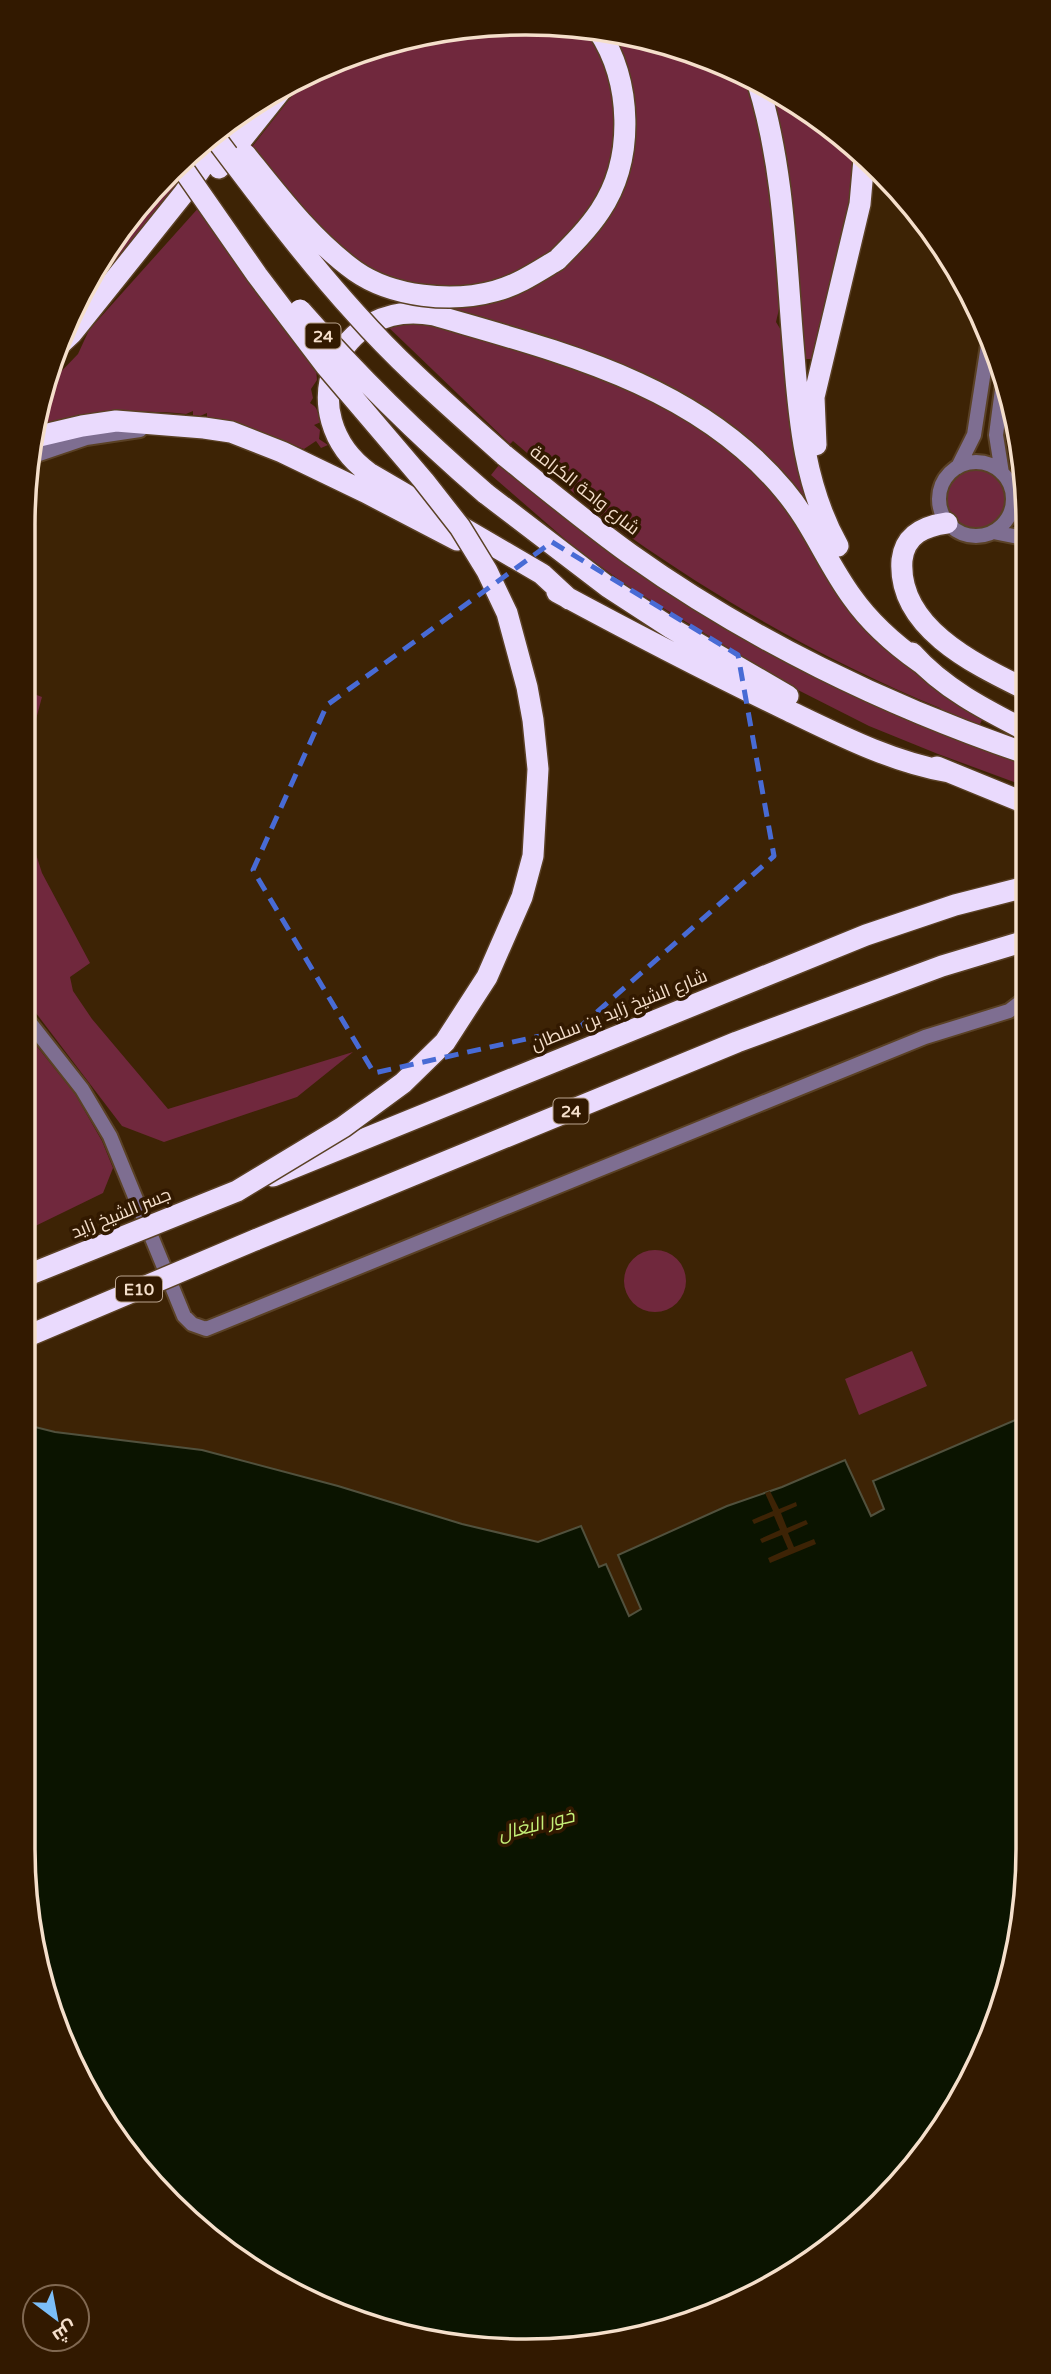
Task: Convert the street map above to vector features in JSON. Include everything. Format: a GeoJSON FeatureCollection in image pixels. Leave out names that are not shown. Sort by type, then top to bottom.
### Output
{"type":"FeatureCollection","features":[{"type":"Feature","properties":{"kind":"highway"},"geometry":{"type":"LineString","coordinates":[[229,135],[285,203],[330,251],[358,272],[387,286],[415,293],[456,296],[495,292],[522,281],[557,260],[582,236],[602,208],[617,174],[626,129],[622,87],[607,42]]}},
{"type":"Feature","properties":{"kind":"highway"},"geometry":{"type":"LineString","coordinates":[[761,96],[773,143],[780,194],[804,450],[822,515],[848,565],[879,615],[921,663]]}},
{"type":"Feature","properties":{"kind":"highway"},"geometry":{"type":"LineString","coordinates":[[147,241],[185,212],[266,110]]}},
{"type":"Feature","properties":{"kind":"highway"},"geometry":{"type":"LineString","coordinates":[[78,326],[147,241],[220,142]]}},
{"type":"Feature","properties":{"kind":"highway","name":"شارع واحة الكرامة"},"geometry":{"type":"LineString","coordinates":[[219,143],[300,250],[410,371],[504,455],[632,555],[696,597],[821,668],[918,713],[1016,750]]}},
{"type":"Feature","properties":{"kind":"highway","name":"24"},"geometry":{"type":"LineString","coordinates":[[188,170],[332,347],[406,423],[485,493],[608,587],[692,641],[800,703],[949,772],[1016,799]]}},
{"type":"Feature","properties":{"kind":"highway"},"geometry":{"type":"LineString","coordinates":[[848,565],[824,495],[816,445],[814,397],[860,204],[863,170]]}},
{"type":"Feature","properties":{"kind":"highway"},"geometry":{"type":"LineString","coordinates":[[188,171],[257,275],[326,366],[460,527],[487,571],[507,613],[527,687],[538,769],[533,856],[522,897],[487,977],[445,1042],[402,1083],[343,1127],[237,1191]]}},
{"type":"Feature","properties":{"kind":"highway"},"geometry":{"type":"LineString","coordinates":[[847,259],[863,222],[870,177]]}},
{"type":"Feature","properties":{"kind":"highway"},"geometry":{"type":"LineString","coordinates":[[569,599],[542,574],[369,473],[346,454],[332,428],[328,409],[329,390],[333,370],[342,351],[362,329],[379,319],[396,314],[413,312],[434,315],[596,365],[641,383],[678,402],[733,441],[771,475],[805,518],[860,608],[890,640],[958,693],[1016,725]]}},
{"type":"Feature","properties":{"kind":"highway"},"geometry":{"type":"LineString","coordinates":[[43,435],[116,421],[231,432],[258,442],[365,492],[684,661],[822,727],[909,764],[949,772]]}},
{"type":"Feature","properties":{"kind":"highway"},"geometry":{"type":"LineString","coordinates":[[947,523],[928,526],[915,533],[908,542],[903,554],[901,572],[905,590],[924,622],[944,642],[966,658],[1016,684]]}},
{"type":"Feature","properties":{"kind":"highway","name":"شارع الشيخ زايد بن سلطان"},"geometry":{"type":"LineString","coordinates":[[237,1191],[866,934],[955,905],[1016,889]]}},
{"type":"Feature","properties":{"kind":"highway","name":"24"},"geometry":{"type":"LineString","coordinates":[[256,1240],[750,1037],[942,966],[1016,944]]}},
{"type":"Feature","properties":{"kind":"highway","name":"جسر الشيخ زايد"},"geometry":{"type":"LineString","coordinates":[[35,1272],[237,1191]]}},
{"type":"Feature","properties":{"kind":"highway","name":"E10"},"geometry":{"type":"LineString","coordinates":[[35,1333],[256,1240]]}},
{"type":"Feature","properties":{"kind":"street"},"geometry":{"type":"LineString","coordinates":[[958,467],[974,435],[986,356]]}},
{"type":"Feature","properties":{"kind":"street"},"geometry":{"type":"LineString","coordinates":[[1000,403],[996,435],[1002,473],[1015,494]]}},
{"type":"Feature","properties":{"kind":"street"},"geometry":{"type":"LineString","coordinates":[[40,454],[86,438],[171,425]]}},
{"type":"Feature","properties":{"kind":"street"},"geometry":{"type":"LineString","coordinates":[[1002,473],[986,463],[967,463],[949,473],[939,493],[942,514],[947,523],[969,536],[993,532],[1003,524],[1010,513],[1013,501],[1011,489]]}},
{"type":"Feature","properties":{"kind":"street"},"geometry":{"type":"LineString","coordinates":[[993,532],[1016,536]]}},
{"type":"Feature","properties":{"kind":"street"},"geometry":{"type":"LineString","coordinates":[[35,1029],[82,1089],[110,1136],[184,1316],[192,1324],[206,1329],[925,1037],[1009,1011],[1016,1006]]}},
{"type":"Feature","properties":{"kind":"highlighted area"},"geometry":{"type":"Polygon","coordinates":[[[552,542],[738,655],[774,856],[580,1027],[374,1073],[253,870],[327,705],[552,542]]]}},
{"type":"Feature","properties":{"kind":"shaded area"},"geometry":{"type":"Polygon","coordinates":[[[526,35],[593,40],[605,65],[614,104],[611,163],[605,182],[586,213],[553,251],[531,266],[488,283],[465,286],[418,285],[374,271],[357,261],[323,233],[291,199],[251,148],[293,94],[338,72],[368,61],[430,44],[461,39],[526,35]]]}},
{"type":"Feature","properties":{"kind":"shaded area"},"geometry":{"type":"Polygon","coordinates":[[[609,42],[683,61],[750,90],[768,158],[782,311],[779,309],[776,322],[784,335],[811,510],[734,431],[434,306],[505,296],[622,182],[609,42]]]}},
{"type":"Feature","properties":{"kind":"shaded area"},"geometry":{"type":"Polygon","coordinates":[[[774,103],[824,136],[857,165],[855,187],[815,359],[806,359],[786,156],[774,103]]]}},
{"type":"Feature","properties":{"kind":"shaded area"},"geometry":{"type":"Polygon","coordinates":[[[211,149],[92,297],[136,227],[179,179],[211,149]]]}},
{"type":"Feature","properties":{"kind":"shaded area"},"geometry":{"type":"Polygon","coordinates":[[[201,205],[316,369],[317,380],[311,389],[313,398],[310,403],[316,409],[321,422],[314,425],[320,430],[319,439],[328,445],[321,448],[316,441],[304,449],[249,428],[207,417],[207,413],[193,415],[193,411],[186,414],[109,414],[45,424],[59,373],[78,354],[89,330],[201,205]]]}},
{"type":"Feature","properties":{"kind":"shaded area"},"geometry":{"type":"Polygon","coordinates":[[[406,317],[569,363],[703,426],[763,476],[895,655],[934,688],[982,720],[979,726],[859,672],[780,631],[629,536],[584,502],[513,441],[510,444],[384,323],[406,317]]]}},
{"type":"Feature","properties":{"kind":"shaded area"},"geometry":{"type":"Polygon","coordinates":[[[507,455],[693,597],[1016,756],[1016,783],[869,726],[792,687],[629,587],[574,547],[491,475],[507,455]]]}},
{"type":"Feature","properties":{"kind":"shaded area"},"geometry":{"type":"Polygon","coordinates":[[[969,467],[981,467],[998,476],[1005,487],[1005,511],[998,522],[981,531],[969,531],[957,526],[948,517],[943,505],[943,493],[948,481],[957,472],[969,467]]]}},
{"type":"Feature","properties":{"kind":"shaded area"},"geometry":{"type":"Polygon","coordinates":[[[35,694],[42,697],[35,723],[35,694]]]}},
{"type":"Feature","properties":{"kind":"shaded area"},"geometry":{"type":"Polygon","coordinates":[[[35,851],[42,873],[90,963],[70,977],[73,991],[92,1019],[168,1109],[353,1052],[297,1097],[164,1142],[122,1126],[35,1012],[35,851]]]}},
{"type":"Feature","properties":{"kind":"shaded area"},"geometry":{"type":"Polygon","coordinates":[[[35,1044],[75,1094],[102,1141],[113,1168],[103,1193],[35,1226],[35,1044]]]}},
{"type":"Feature","properties":{"kind":"shaded area"},"geometry":{"type":"Polygon","coordinates":[[[655,1250],[667,1252],[677,1259],[684,1269],[684,1293],[677,1303],[667,1310],[655,1312],[643,1310],[633,1303],[626,1293],[624,1281],[626,1269],[633,1259],[643,1252],[655,1250]]]}},
{"type":"Feature","properties":{"kind":"shaded area"},"geometry":{"type":"Polygon","coordinates":[[[912,1351],[927,1386],[859,1415],[845,1379],[912,1351]]]}},
{"type":"Feature","properties":{"kind":"water","name":"خور البغال"},"geometry":{"type":"Polygon","coordinates":[[[1016,1420],[1016,1849],[1007,1944],[990,2006],[965,2065],[933,2121],[894,2172],[824,2238],[771,2273],[742,2288],[713,2302],[652,2322],[621,2330],[558,2338],[461,2335],[430,2330],[368,2313],[338,2302],[280,2273],[227,2238],[202,2217],[136,2147],[101,2094],[72,2036],[44,1944],[35,1849],[35,1427],[55,1432],[202,1450],[338,1486],[462,1524],[538,1542],[581,1526],[599,1567],[606,1564],[629,1616],[641,1609],[618,1555],[727,1506],[782,1487],[845,1460],[871,1516],[884,1509],[873,1481],[1016,1420]]]}},
{"type":"Feature","properties":{"kind":"pier"},"geometry":{"type":"Polygon","coordinates":[[[770,1491],[779,1509],[796,1502],[797,1506],[781,1513],[787,1528],[806,1520],[808,1524],[788,1533],[794,1547],[814,1539],[816,1544],[770,1563],[768,1558],[788,1549],[782,1535],[762,1543],[760,1539],[780,1530],[774,1516],[754,1524],[752,1520],[773,1511],[765,1493],[770,1491]]]}}]}
